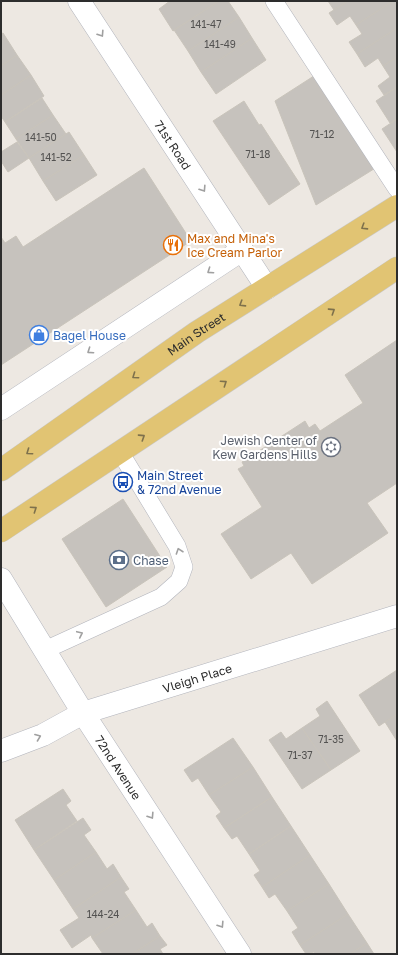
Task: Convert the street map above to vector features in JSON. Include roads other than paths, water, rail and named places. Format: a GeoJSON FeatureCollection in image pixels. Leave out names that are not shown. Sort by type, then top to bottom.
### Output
{"type":"FeatureCollection","features":[{"type":"Feature","properties":{"kind":"main road","name":"Main Street"},"geometry":{"type":"LineString","coordinates":[[1,470],[197,332],[397,206]]}},
{"type":"Feature","properties":{"kind":"main road"},"geometry":{"type":"LineString","coordinates":[[1,531],[397,268]]}},
{"type":"Feature","properties":{"kind":"street","name":"71st Road"},"geometry":{"type":"LineString","coordinates":[[79,1],[267,288]]}},
{"type":"Feature","properties":{"kind":"street"},"geometry":{"type":"LineString","coordinates":[[1,409],[242,250]]}},
{"type":"Feature","properties":{"kind":"street","name":"72nd Avenue"},"geometry":{"type":"LineString","coordinates":[[1,579],[83,713],[240,954]]}},
{"type":"Feature","properties":{"kind":"street","name":"Vleigh Place"},"geometry":{"type":"LineString","coordinates":[[1,751],[43,735],[83,713],[397,616]]}},
{"type":"Feature","properties":{"kind":"lane"},"geometry":{"type":"LineString","coordinates":[[274,1],[397,189]]}},
{"type":"Feature","properties":{"kind":"lane"},"geometry":{"type":"LineString","coordinates":[[45,650],[161,597],[179,581],[184,567],[177,546],[120,452]]}},
{"type":"Feature","properties":{"kind":"place","name":"Max and Mina's Ice Cream Parlor"},"geometry":{"type":"Point","coordinates":[173,245]}},
{"type":"Feature","properties":{"kind":"place","name":"Bagel House"},"geometry":{"type":"Point","coordinates":[39,335]}},
{"type":"Feature","properties":{"kind":"place","name":"Jewish Center of Kew Gardens Hills"},"geometry":{"type":"Point","coordinates":[331,447]}},
{"type":"Feature","properties":{"kind":"place","name":"Main Street & 72nd Avenue"},"geometry":{"type":"Point","coordinates":[123,482]}},
{"type":"Feature","properties":{"kind":"place","name":"Chase"},"geometry":{"type":"Point","coordinates":[119,560]}}]}
